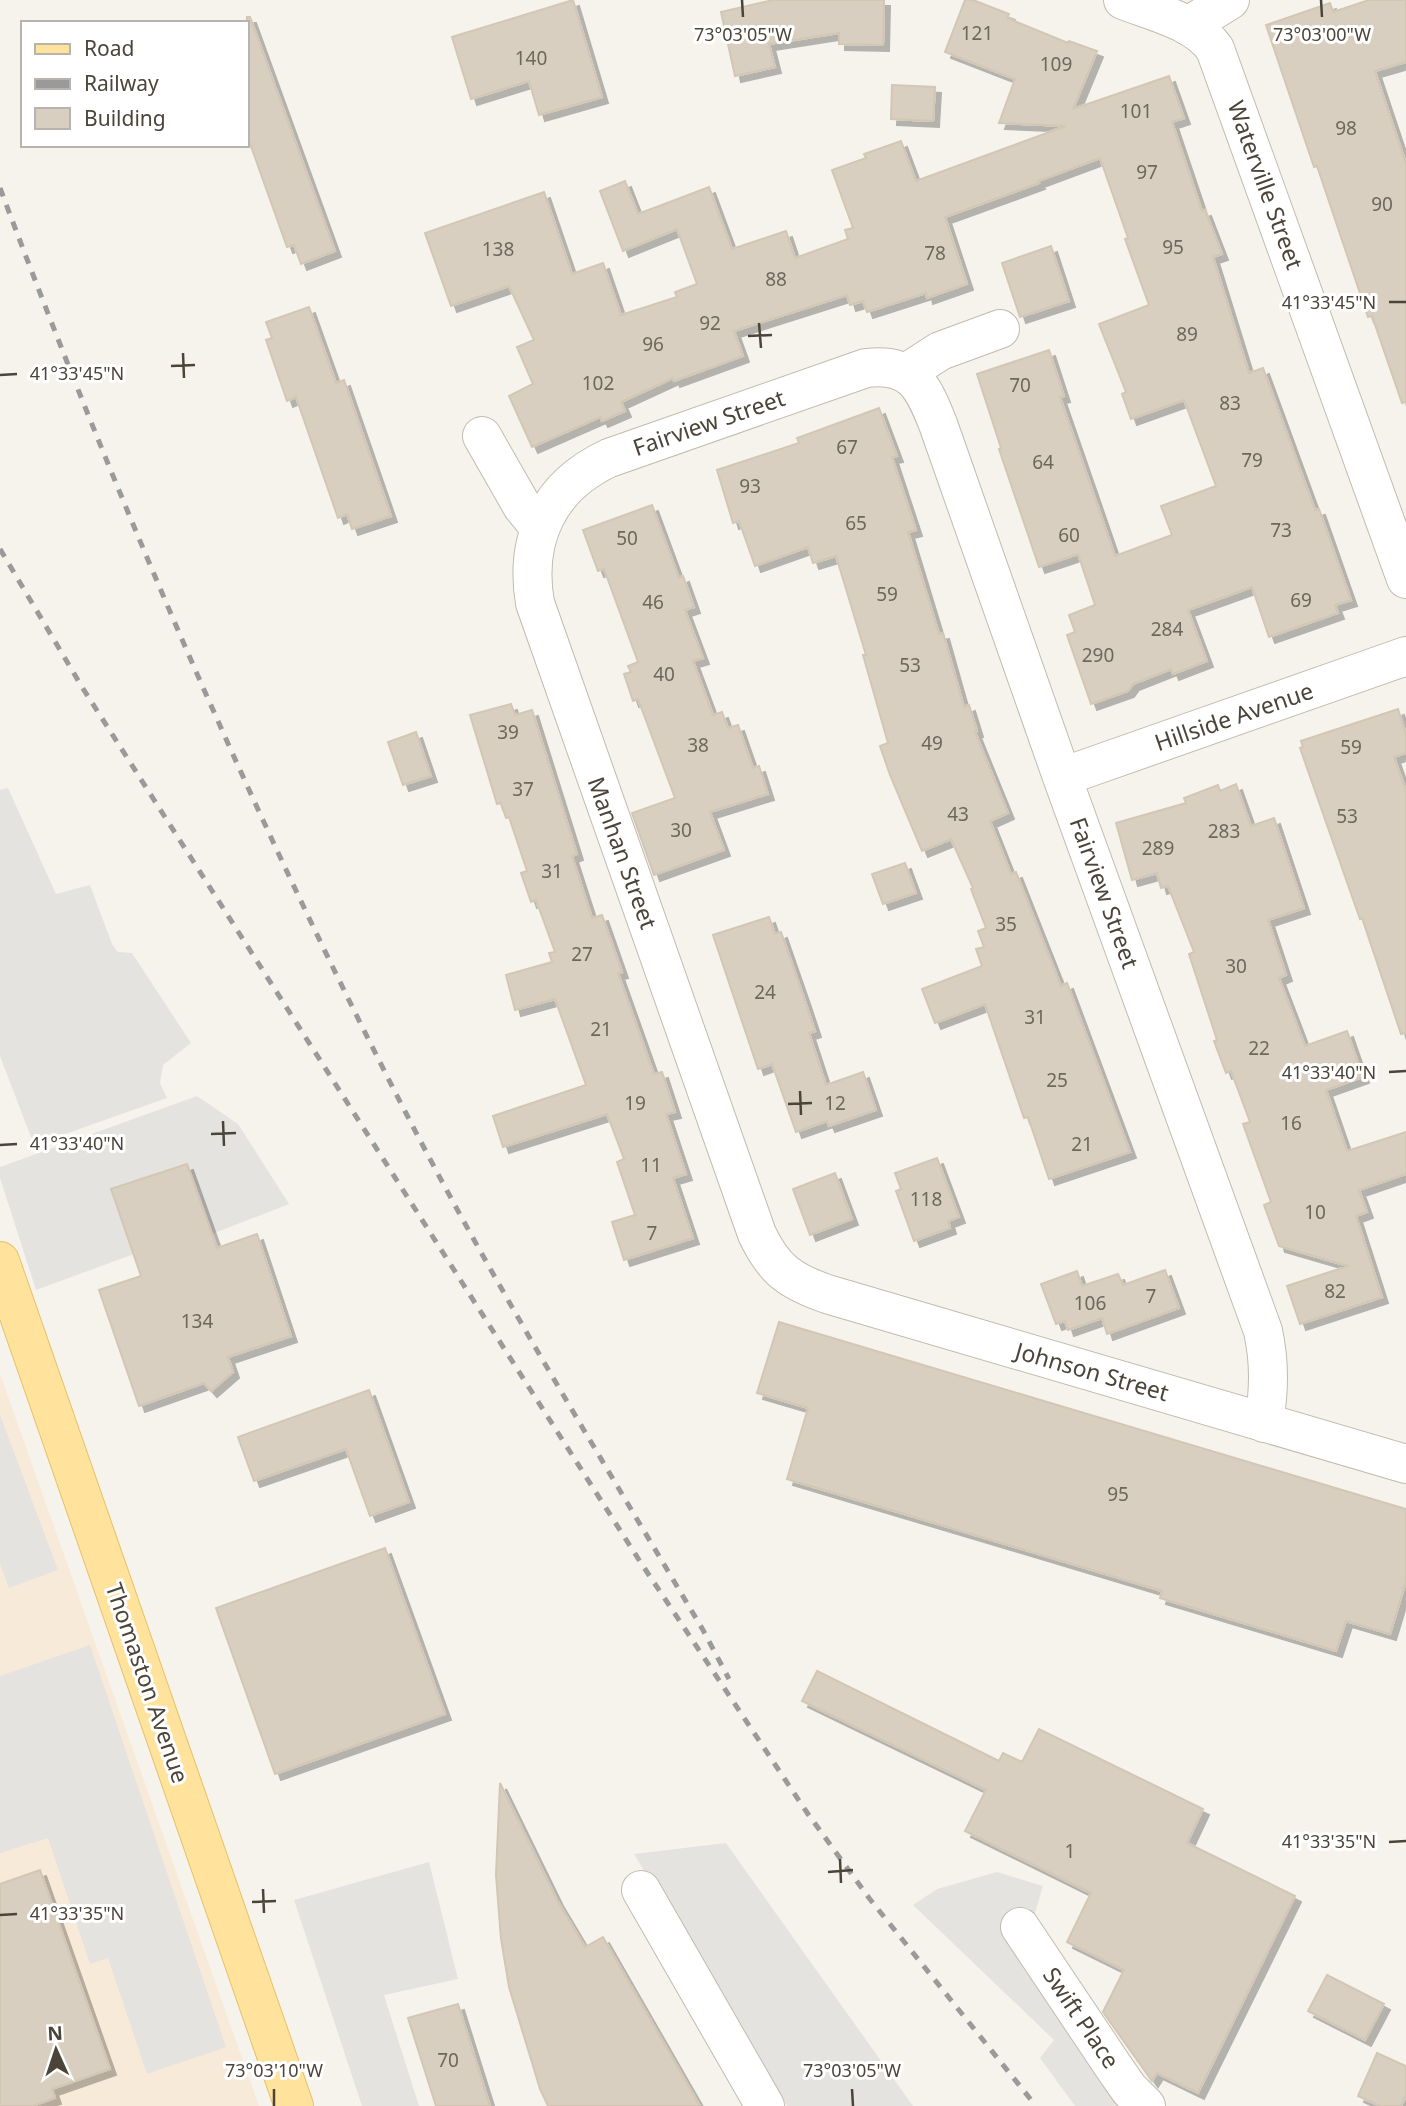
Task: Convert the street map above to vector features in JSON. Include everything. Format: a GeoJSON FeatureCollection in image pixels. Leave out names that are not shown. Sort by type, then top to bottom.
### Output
{"type":"FeatureCollection","features":[{"type":"Feature","properties":{"kind":"main road","name":"Thomaston Avenue"},"geometry":{"type":"LineString","coordinates":[[0,1261],[294,2106]]}},
{"type":"Feature","properties":{"kind":"street","name":"Waterville Street"},"geometry":{"type":"LineString","coordinates":[[1123,0],[1190,13],[1222,64],[1406,579]]}},
{"type":"Feature","properties":{"kind":"street"},"geometry":{"type":"LineString","coordinates":[[1190,13],[1230,0]]}},
{"type":"Feature","properties":{"kind":"street"},"geometry":{"type":"LineString","coordinates":[[906,373],[940,352],[1000,329]]}},
{"type":"Feature","properties":{"kind":"street","name":"Fairview Street"},"geometry":{"type":"LineString","coordinates":[[540,528],[551,504],[568,484],[590,467],[609,458],[866,368],[895,368],[906,373],[922,388],[938,424],[1062,778],[1263,1331],[1269,1373],[1264,1423]]}},
{"type":"Feature","properties":{"kind":"street"},"geometry":{"type":"LineString","coordinates":[[482,436],[522,506],[540,528]]}},
{"type":"Feature","properties":{"kind":"street","name":"Manhan Street"},"geometry":{"type":"LineString","coordinates":[[540,528],[535,543],[532,573],[538,614],[757,1234],[765,1251],[782,1272]]}},
{"type":"Feature","properties":{"kind":"street","name":"Hillside Avenue"},"geometry":{"type":"LineString","coordinates":[[1062,778],[1406,656]]}},
{"type":"Feature","properties":{"kind":"street","name":"Johnson Street"},"geometry":{"type":"LineString","coordinates":[[782,1272],[794,1281],[827,1294],[1406,1464]]}},
{"type":"Feature","properties":{"kind":"street"},"geometry":{"type":"LineString","coordinates":[[641,1890],[765,2106]]}},
{"type":"Feature","properties":{"kind":"street","name":"Swift Place"},"geometry":{"type":"LineString","coordinates":[[1020,1927],[1129,2089],[1146,2106]]}},
{"type":"Feature","properties":{"kind":"shaded area"},"geometry":{"type":"Polygon","coordinates":[[[8,788],[56,894],[90,885],[112,944],[118,952],[132,953],[191,1043],[163,1065],[160,1083],[167,1098],[34,1145],[0,1056],[0,790],[8,788]]]}},
{"type":"Feature","properties":{"kind":"shaded area"},"geometry":{"type":"Polygon","coordinates":[[[197,1096],[238,1124],[289,1204],[212,1234],[187,1164],[112,1189],[134,1254],[36,1290],[0,1178],[0,1167],[197,1096]]]}},
{"type":"Feature","properties":{"kind":"shaded area"},"geometry":{"type":"Polygon","coordinates":[[[0,1374],[259,2106],[0,2106],[0,1374]]]}},
{"type":"Feature","properties":{"kind":"shaded area"},"geometry":{"type":"Polygon","coordinates":[[[0,1415],[58,1570],[9,1588],[0,1564],[0,1415]]]}},
{"type":"Feature","properties":{"kind":"shaded area"},"geometry":{"type":"Polygon","coordinates":[[[90,1645],[226,2047],[147,2074],[108,1958],[90,1964],[48,1838],[0,1853],[0,1676],[90,1645]]]}},
{"type":"Feature","properties":{"kind":"shaded area"},"geometry":{"type":"Polygon","coordinates":[[[726,1843],[913,2106],[787,2106],[634,1854],[726,1843]]]}},
{"type":"Feature","properties":{"kind":"shaded area"},"geometry":{"type":"Polygon","coordinates":[[[429,1862],[458,1979],[384,1995],[419,2106],[362,2106],[294,1900],[429,1862]]]}},
{"type":"Feature","properties":{"kind":"shaded area"},"geometry":{"type":"Polygon","coordinates":[[[997,1872],[1043,1886],[1030,1930],[1148,2106],[1075,2106],[1040,2058],[1054,2040],[913,1905],[937,1889],[997,1872]]]}},
{"type":"Feature","properties":{"kind":"building"},"geometry":{"type":"Polygon","coordinates":[[[573,0],[602,97],[539,115],[529,81],[471,99],[452,37],[573,0]]]}},
{"type":"Feature","properties":{"kind":"building"},"geometry":{"type":"Polygon","coordinates":[[[773,0],[884,0],[883,45],[839,44],[839,33],[769,44],[775,67],[735,76],[721,12],[773,0]]]}},
{"type":"Feature","properties":{"kind":"building"},"geometry":{"type":"Polygon","coordinates":[[[965,0],[973,0],[1009,14],[1007,18],[1068,43],[1069,41],[1097,51],[1073,109],[1169,76],[1184,118],[1172,122],[1202,211],[1205,210],[1222,254],[1213,257],[1249,373],[1263,368],[1315,510],[1319,509],[1351,600],[1335,605],[1338,613],[1269,637],[1252,587],[1188,610],[1207,661],[1173,674],[1171,669],[1133,684],[1128,691],[1091,704],[1067,635],[1075,632],[1069,615],[1095,605],[1078,554],[1039,567],[977,374],[1049,350],[1064,396],[1060,397],[1115,556],[1172,535],[1161,506],[1216,486],[1184,400],[1131,419],[1122,394],[1126,392],[1099,324],[1149,305],[1100,158],[945,217],[967,284],[927,298],[926,293],[867,312],[863,301],[850,305],[847,295],[734,331],[743,356],[674,381],[673,378],[621,402],[625,411],[602,421],[600,417],[532,447],[509,396],[533,384],[517,347],[534,340],[509,286],[451,306],[425,233],[544,192],[572,274],[603,263],[621,315],[677,297],[675,292],[697,284],[677,229],[623,251],[600,191],[625,181],[638,214],[709,187],[732,249],[786,231],[795,258],[848,239],[845,230],[853,228],[832,170],[866,158],[864,154],[901,141],[916,181],[1066,126],[999,123],[1015,79],[945,52],[965,0]]]}},
{"type":"Feature","properties":{"kind":"building"},"geometry":{"type":"Polygon","coordinates":[[[1369,0],[1406,0],[1406,62],[1375,71],[1406,164],[1406,402],[1402,403],[1372,316],[1368,317],[1317,166],[1314,167],[1266,25],[1330,3],[1333,12],[1369,0]]]}},
{"type":"Feature","properties":{"kind":"building"},"geometry":{"type":"Polygon","coordinates":[[[247,17],[250,17],[335,251],[301,264],[294,245],[287,247],[248,138],[247,17]]]}},
{"type":"Feature","properties":{"kind":"building"},"geometry":{"type":"Polygon","coordinates":[[[892,85],[935,87],[933,121],[891,119],[892,85]]]}},
{"type":"Feature","properties":{"kind":"building"},"geometry":{"type":"Polygon","coordinates":[[[1051,246],[1069,301],[1020,317],[1002,263],[1051,246]]]}},
{"type":"Feature","properties":{"kind":"building"},"geometry":{"type":"Polygon","coordinates":[[[309,307],[336,383],[344,380],[391,516],[352,529],[347,514],[338,518],[296,397],[287,401],[266,340],[272,338],[266,322],[309,307]]]}},
{"type":"Feature","properties":{"kind":"building"},"geometry":{"type":"Polygon","coordinates":[[[879,408],[897,456],[892,457],[916,530],[908,532],[939,634],[943,633],[964,707],[969,705],[977,731],[975,732],[1008,813],[990,821],[1011,874],[1016,872],[1061,986],[1067,983],[1130,1152],[1049,1179],[1028,1117],[1024,1118],[985,1004],[935,1023],[922,989],[982,966],[976,949],[984,947],[978,931],[986,928],[971,889],[973,888],[951,839],[922,851],[890,775],[880,746],[888,743],[863,655],[866,655],[836,556],[813,563],[808,547],[755,566],[739,521],[733,523],[717,470],[799,443],[797,438],[879,408]]]}},
{"type":"Feature","properties":{"kind":"building"},"geometry":{"type":"Polygon","coordinates":[[[652,505],[679,578],[683,576],[694,607],[685,610],[703,658],[693,661],[713,715],[722,712],[728,728],[738,725],[753,768],[759,766],[768,794],[710,812],[724,850],[654,875],[632,813],[675,798],[638,699],[633,701],[624,674],[631,672],[628,666],[638,662],[604,569],[598,571],[583,530],[652,505]]]}},
{"type":"Feature","properties":{"kind":"building"},"geometry":{"type":"Polygon","coordinates":[[[511,704],[515,715],[532,710],[577,854],[572,856],[592,918],[602,915],[622,972],[618,973],[654,1074],[662,1072],[675,1112],[666,1114],[686,1174],[673,1178],[693,1238],[624,1260],[612,1222],[635,1215],[617,1162],[624,1159],[607,1114],[503,1147],[493,1116],[586,1085],[555,999],[515,1010],[506,975],[552,962],[549,953],[555,952],[536,900],[531,902],[521,873],[527,871],[509,817],[506,818],[501,803],[497,804],[470,715],[511,704]]]}},
{"type":"Feature","properties":{"kind":"building"},"geometry":{"type":"Polygon","coordinates":[[[1398,709],[1406,734],[1406,753],[1394,757],[1406,791],[1406,1033],[1401,1034],[1300,748],[1303,747],[1301,741],[1398,709]]]}},
{"type":"Feature","properties":{"kind":"building"},"geometry":{"type":"Polygon","coordinates":[[[416,732],[431,776],[403,785],[388,742],[416,732]]]}},
{"type":"Feature","properties":{"kind":"building"},"geometry":{"type":"Polygon","coordinates":[[[1236,784],[1251,826],[1274,818],[1304,908],[1268,920],[1286,975],[1279,978],[1305,1046],[1347,1031],[1363,1077],[1326,1090],[1347,1151],[1406,1132],[1406,1174],[1359,1190],[1367,1212],[1356,1216],[1382,1297],[1300,1324],[1287,1286],[1348,1266],[1279,1246],[1264,1205],[1271,1202],[1243,1124],[1250,1122],[1231,1071],[1226,1073],[1214,1041],[1217,1040],[1189,954],[1194,952],[1168,886],[1161,888],[1157,873],[1132,880],[1116,823],[1186,803],[1184,798],[1218,785],[1220,791],[1236,784]]]}},
{"type":"Feature","properties":{"kind":"building"},"geometry":{"type":"Polygon","coordinates":[[[905,863],[916,893],[883,904],[872,874],[905,863]]]}},
{"type":"Feature","properties":{"kind":"building"},"geometry":{"type":"Polygon","coordinates":[[[769,917],[775,934],[781,932],[804,998],[815,1031],[809,1033],[826,1085],[863,1072],[876,1110],[829,1126],[827,1121],[796,1132],[772,1064],[758,1069],[713,935],[769,917]]]}},
{"type":"Feature","properties":{"kind":"building"},"geometry":{"type":"Polygon","coordinates":[[[937,1158],[959,1217],[948,1221],[950,1228],[914,1241],[896,1191],[901,1189],[895,1173],[937,1158]]]}},
{"type":"Feature","properties":{"kind":"building"},"geometry":{"type":"Polygon","coordinates":[[[187,1164],[217,1248],[257,1234],[291,1336],[228,1357],[233,1372],[211,1391],[204,1383],[139,1406],[99,1290],[141,1276],[111,1189],[187,1164]]]}},
{"type":"Feature","properties":{"kind":"building"},"geometry":{"type":"Polygon","coordinates":[[[835,1173],[852,1219],[810,1235],[793,1189],[835,1173]]]}},
{"type":"Feature","properties":{"kind":"building"},"geometry":{"type":"Polygon","coordinates":[[[1165,1270],[1179,1308],[1107,1334],[1102,1318],[1068,1330],[1065,1321],[1056,1324],[1041,1284],[1077,1271],[1082,1286],[1118,1274],[1123,1285],[1165,1270]]]}},
{"type":"Feature","properties":{"kind":"building"},"geometry":{"type":"Polygon","coordinates":[[[779,1322],[1406,1509],[1406,1581],[1390,1634],[1346,1621],[1336,1651],[1160,1598],[1162,1591],[787,1479],[808,1408],[757,1393],[779,1322]]]}},
{"type":"Feature","properties":{"kind":"building"},"geometry":{"type":"Polygon","coordinates":[[[369,1390],[409,1502],[370,1516],[346,1449],[254,1481],[238,1437],[369,1390]]]}},
{"type":"Feature","properties":{"kind":"building"},"geometry":{"type":"Polygon","coordinates":[[[385,1548],[445,1714],[275,1774],[216,1608],[385,1548]]]}},
{"type":"Feature","properties":{"kind":"building"},"geometry":{"type":"Polygon","coordinates":[[[817,1671],[999,1761],[1003,1753],[1022,1762],[1039,1729],[1203,1809],[1187,1843],[1295,1896],[1198,2093],[1157,2073],[1152,2081],[1103,2012],[1124,1970],[1067,1942],[1091,1893],[965,1831],[986,1790],[802,1701],[817,1671]]]}},
{"type":"Feature","properties":{"kind":"building"},"geometry":{"type":"Polygon","coordinates":[[[500,1783],[557,1900],[585,1947],[603,1937],[700,2106],[548,2106],[540,2089],[509,1987],[501,1939],[496,1875],[500,1783]]]}},
{"type":"Feature","properties":{"kind":"building"},"geometry":{"type":"Polygon","coordinates":[[[40,1870],[110,2069],[52,2089],[55,2098],[32,2106],[0,2106],[0,1884],[40,1870]]]}},
{"type":"Feature","properties":{"kind":"building"},"geometry":{"type":"Polygon","coordinates":[[[1327,1975],[1384,2004],[1365,2040],[1308,2011],[1327,1975]]]}},
{"type":"Feature","properties":{"kind":"building"},"geometry":{"type":"Polygon","coordinates":[[[458,2004],[490,2106],[436,2106],[408,2018],[458,2004]]]}},
{"type":"Feature","properties":{"kind":"building"},"geometry":{"type":"Polygon","coordinates":[[[1377,2053],[1406,2066],[1406,2095],[1401,2106],[1380,2106],[1358,2096],[1377,2053]]]}},
{"type":"Feature","properties":{"kind":"railway"},"geometry":{"type":"LineString","coordinates":[[0,188],[45,307],[141,542],[242,775],[296,891],[443,1184],[729,1679]]}},
{"type":"Feature","properties":{"kind":"railway"},"geometry":{"type":"LineString","coordinates":[[0,549],[82,687],[641,1563],[808,1814],[869,1898],[1036,2106]]}}]}
